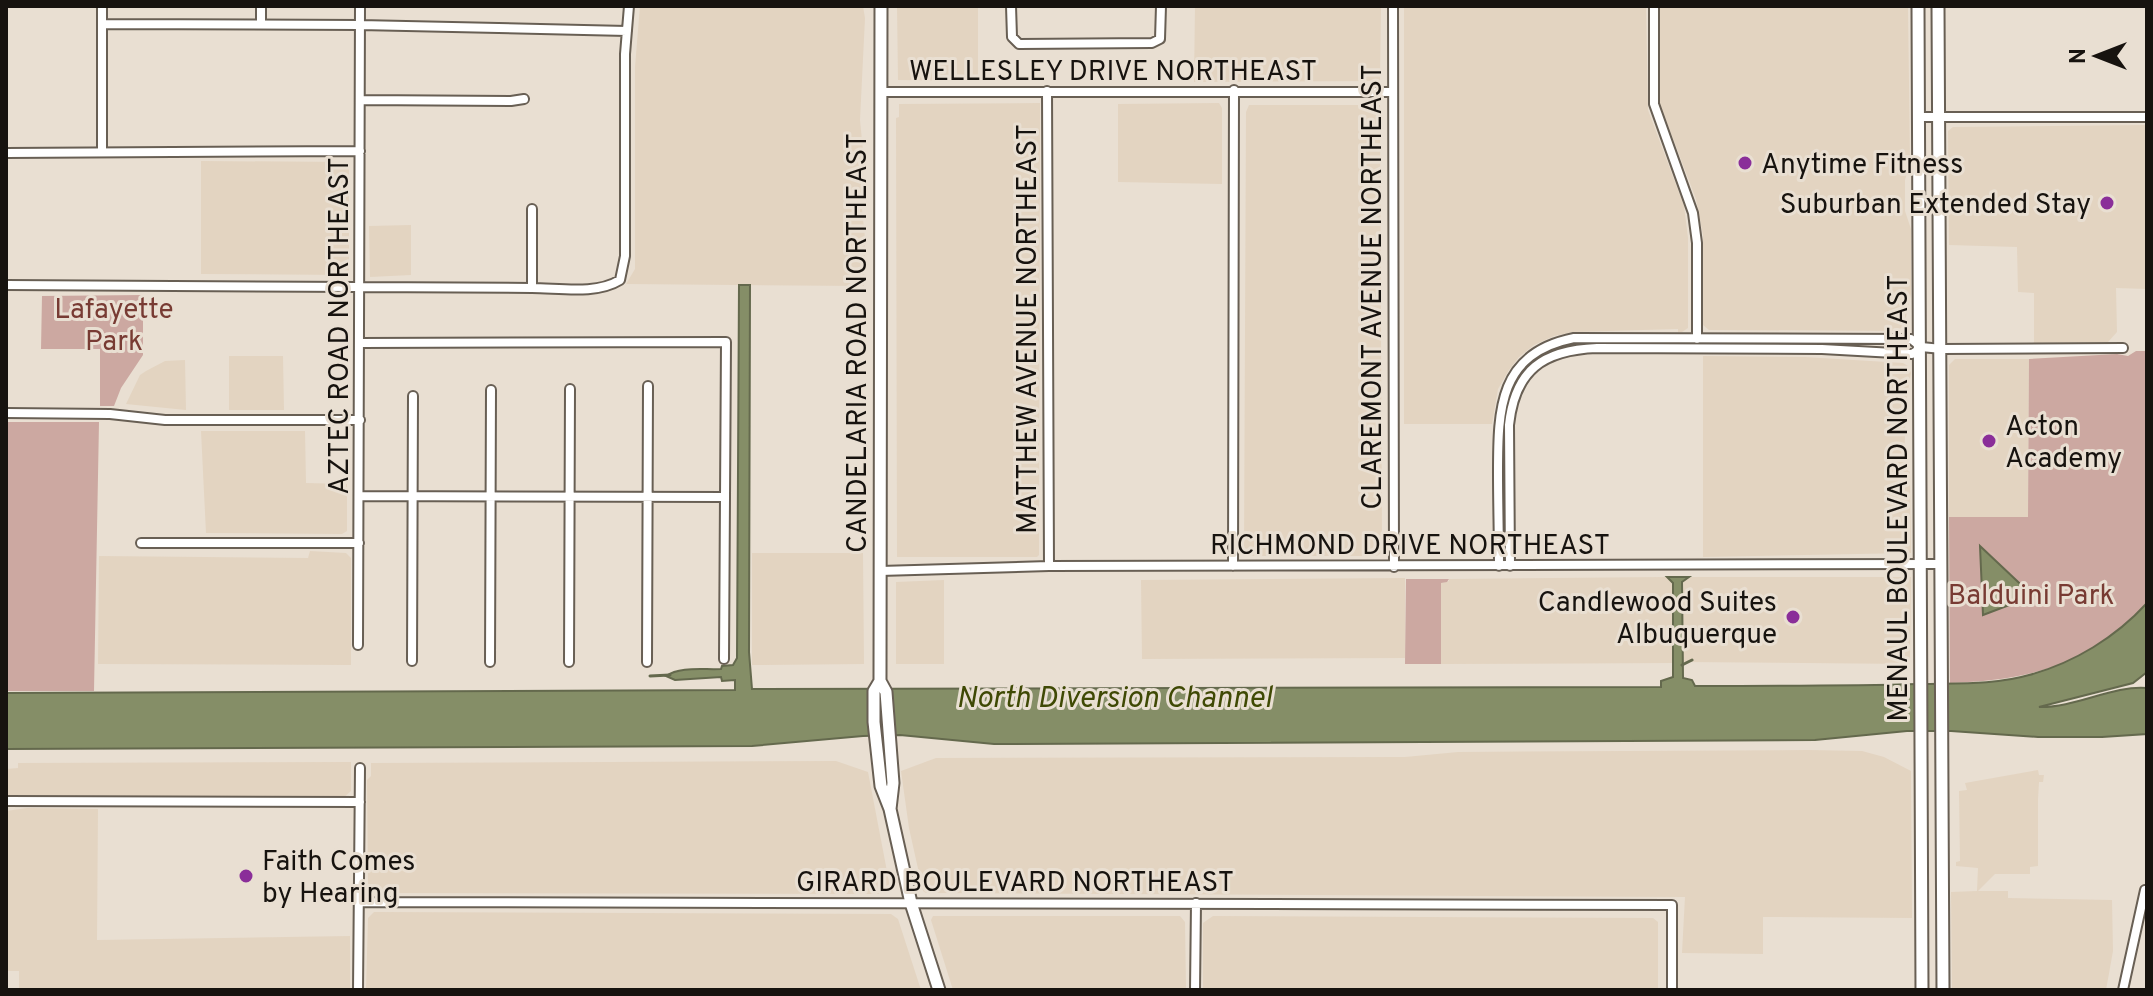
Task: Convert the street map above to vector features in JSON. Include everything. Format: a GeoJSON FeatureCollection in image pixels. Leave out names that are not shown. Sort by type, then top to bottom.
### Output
{"type":"FeatureCollection","features":[{"type":"Feature","properties":{"kind":"main road","name":"CANDELARIA ROAD NORTHEAST"},"geometry":{"type":"LineString","coordinates":[[881,6],[880,681],[886,692],[893,783],[890,809]]}},
{"type":"Feature","properties":{"kind":"main road","name":"MENAUL BOULEVARD NORTHEAST"},"geometry":{"type":"LineString","coordinates":[[1918,6],[1922,990]]}},
{"type":"Feature","properties":{"kind":"main road","name":"MENAUL BOULEVARD NORTHEAST"},"geometry":{"type":"LineString","coordinates":[[1938,6],[1943,990]]}},
{"type":"Feature","properties":{"kind":"main road","name":"CANDELARIA ROAD NORTHEAST"},"geometry":{"type":"LineString","coordinates":[[880,681],[874,691],[881,786],[890,809],[911,903],[939,990]]}},
{"type":"Feature","properties":{"kind":"street"},"geometry":{"type":"LineString","coordinates":[[102,6],[102,152]]}},
{"type":"Feature","properties":{"kind":"street"},"geometry":{"type":"LineString","coordinates":[[261,6],[261,24]]}},
{"type":"Feature","properties":{"kind":"street","name":"AZTEC ROAD NORTHEAST"},"geometry":{"type":"LineString","coordinates":[[358,645],[360,6]]}},
{"type":"Feature","properties":{"kind":"street"},"geometry":{"type":"LineString","coordinates":[[6,285],[599,288],[620,280],[625,256],[625,54],[629,6]]}},
{"type":"Feature","properties":{"kind":"street"},"geometry":{"type":"LineString","coordinates":[[1011,6],[1012,37],[1019,44],[1034,44],[1158,42],[1161,6]]}},
{"type":"Feature","properties":{"kind":"street","name":"CLAREMONT AVENUE NORTHEAST"},"geometry":{"type":"LineString","coordinates":[[1393,6],[1394,567]]}},
{"type":"Feature","properties":{"kind":"street"},"geometry":{"type":"LineString","coordinates":[[1654,6],[1654,104],[1693,213],[1697,243],[1697,348]]}},
{"type":"Feature","properties":{"kind":"street"},"geometry":{"type":"LineString","coordinates":[[102,24],[360,25],[627,31]]}},
{"type":"Feature","properties":{"kind":"street"},"geometry":{"type":"LineString","coordinates":[[1233,566],[1234,90]]}},
{"type":"Feature","properties":{"kind":"street","name":"MATTHEW AVENUE NORTHEAST"},"geometry":{"type":"LineString","coordinates":[[1047,91],[1049,566]]}},
{"type":"Feature","properties":{"kind":"street","name":"WELLESLEY DRIVE NORTHEAST"},"geometry":{"type":"LineString","coordinates":[[881,92],[1393,92]]}},
{"type":"Feature","properties":{"kind":"street"},"geometry":{"type":"LineString","coordinates":[[360,100],[524,99]]}},
{"type":"Feature","properties":{"kind":"street"},"geometry":{"type":"LineString","coordinates":[[1919,117],[2147,117]]}},
{"type":"Feature","properties":{"kind":"street"},"geometry":{"type":"LineString","coordinates":[[6,153],[360,151]]}},
{"type":"Feature","properties":{"kind":"street"},"geometry":{"type":"LineString","coordinates":[[532,209],[532,288]]}},
{"type":"Feature","properties":{"kind":"street"},"geometry":{"type":"LineString","coordinates":[[1499,566],[1498,435],[1501,403],[1506,386],[1521,364],[1536,351],[1555,342],[1574,338],[1911,339],[1921,347],[1942,349],[2123,348]]}},
{"type":"Feature","properties":{"kind":"street"},"geometry":{"type":"LineString","coordinates":[[360,343],[726,342],[724,659]]}},
{"type":"Feature","properties":{"kind":"street"},"geometry":{"type":"LineString","coordinates":[[1510,566],[1511,404],[1522,380],[1541,361],[1574,349],[1822,349],[1912,354],[1921,347]]}},
{"type":"Feature","properties":{"kind":"street"},"geometry":{"type":"LineString","coordinates":[[647,662],[648,386]]}},
{"type":"Feature","properties":{"kind":"street"},"geometry":{"type":"LineString","coordinates":[[569,662],[570,389]]}},
{"type":"Feature","properties":{"kind":"street"},"geometry":{"type":"LineString","coordinates":[[490,662],[491,390]]}},
{"type":"Feature","properties":{"kind":"street"},"geometry":{"type":"LineString","coordinates":[[412,661],[413,396]]}},
{"type":"Feature","properties":{"kind":"street"},"geometry":{"type":"LineString","coordinates":[[6,413],[110,414],[165,420],[360,420]]}},
{"type":"Feature","properties":{"kind":"street"},"geometry":{"type":"LineString","coordinates":[[359,496],[725,497]]}},
{"type":"Feature","properties":{"kind":"street"},"geometry":{"type":"LineString","coordinates":[[141,543],[359,543]]}},
{"type":"Feature","properties":{"kind":"street","name":"RICHMOND DRIVE NORTHEAST"},"geometry":{"type":"LineString","coordinates":[[880,571],[1049,566],[1940,564]]}},
{"type":"Feature","properties":{"kind":"street"},"geometry":{"type":"LineString","coordinates":[[358,990],[360,768]]}},
{"type":"Feature","properties":{"kind":"street"},"geometry":{"type":"LineString","coordinates":[[6,801],[360,802]]}},
{"type":"Feature","properties":{"kind":"street"},"geometry":{"type":"LineString","coordinates":[[2123,990],[2145,890]]}},
{"type":"Feature","properties":{"kind":"street","name":"GIRARD BOULEVARD NORTHEAST"},"geometry":{"type":"LineString","coordinates":[[359,902],[1672,905],[1672,990]]}},
{"type":"Feature","properties":{"kind":"street"},"geometry":{"type":"LineString","coordinates":[[1195,990],[1196,903]]}},
{"type":"Feature","properties":{"kind":"shaded area"},"geometry":{"type":"Polygon","coordinates":[[[640,6],[863,6],[860,120],[864,161],[861,200],[865,238],[864,286],[626,284],[635,269],[635,67],[640,6]]]}},
{"type":"Feature","properties":{"kind":"shaded area"},"geometry":{"type":"Polygon","coordinates":[[[897,6],[978,6],[978,81],[898,80],[897,6]]]}},
{"type":"Feature","properties":{"kind":"shaded area"},"geometry":{"type":"Polygon","coordinates":[[[1195,6],[1381,6],[1380,81],[1194,82],[1195,6]]]}},
{"type":"Feature","properties":{"kind":"shaded area"},"geometry":{"type":"Polygon","coordinates":[[[1404,6],[1646,6],[1648,110],[1684,206],[1688,238],[1688,328],[1682,332],[1678,329],[1573,332],[1554,336],[1534,345],[1509,370],[1498,389],[1492,424],[1404,424],[1404,6]]]}},
{"type":"Feature","properties":{"kind":"shaded area"},"geometry":{"type":"Polygon","coordinates":[[[1659,6],[1908,6],[1910,162],[1905,180],[1905,211],[1911,229],[1911,294],[1904,326],[1897,331],[1709,330],[1703,325],[1703,235],[1696,199],[1659,102],[1659,6]]]}},
{"type":"Feature","properties":{"kind":"shaded area"},"geometry":{"type":"Polygon","coordinates":[[[1040,103],[1039,555],[897,557],[896,118],[899,117],[899,104],[1040,103]]]}},
{"type":"Feature","properties":{"kind":"shaded area"},"geometry":{"type":"Polygon","coordinates":[[[1219,103],[1222,108],[1222,184],[1118,182],[1118,104],[1219,103]]]}},
{"type":"Feature","properties":{"kind":"shaded area"},"geometry":{"type":"Polygon","coordinates":[[[1249,105],[1380,105],[1382,548],[1377,556],[1244,554],[1246,112],[1249,105]]]}},
{"type":"Feature","properties":{"kind":"shaded area"},"geometry":{"type":"Polygon","coordinates":[[[2147,125],[2147,289],[2116,288],[2117,332],[2108,342],[2034,343],[2034,293],[2018,292],[2017,247],[1949,245],[1948,131],[1953,127],[2147,125]]]}},
{"type":"Feature","properties":{"kind":"shaded area"},"geometry":{"type":"Polygon","coordinates":[[[201,161],[345,162],[349,167],[349,275],[201,274],[201,161]]]}},
{"type":"Feature","properties":{"kind":"shaded area"},"geometry":{"type":"Polygon","coordinates":[[[411,225],[411,275],[370,277],[369,226],[411,225]]]}},
{"type":"Feature","properties":{"kind":"shaded area"},"geometry":{"type":"Polygon","coordinates":[[[229,356],[283,356],[284,410],[229,410],[229,356]]]}},
{"type":"Feature","properties":{"kind":"shaded area"},"geometry":{"type":"Polygon","coordinates":[[[1703,356],[1804,357],[1903,363],[1908,366],[1911,373],[1906,402],[1904,468],[1910,472],[1911,553],[1703,557],[1703,356]]]}},
{"type":"Feature","properties":{"kind":"shaded area","name":"Acton Academy"},"geometry":{"type":"Polygon","coordinates":[[[1955,359],[2029,359],[2028,517],[1949,517],[1949,365],[1955,359]]]}},
{"type":"Feature","properties":{"kind":"shaded area"},"geometry":{"type":"Polygon","coordinates":[[[185,360],[186,410],[126,404],[140,375],[165,361],[185,360]]]}},
{"type":"Feature","properties":{"kind":"shaded area"},"geometry":{"type":"Polygon","coordinates":[[[201,431],[305,431],[306,483],[347,484],[347,531],[342,534],[206,533],[201,431]]]}},
{"type":"Feature","properties":{"kind":"shaded area"},"geometry":{"type":"Polygon","coordinates":[[[310,551],[346,553],[351,558],[351,665],[98,664],[99,556],[308,558],[310,551]]]}},
{"type":"Feature","properties":{"kind":"shaded area"},"geometry":{"type":"Polygon","coordinates":[[[752,553],[863,553],[864,664],[752,665],[752,553]]]}},
{"type":"Feature","properties":{"kind":"shaded area"},"geometry":{"type":"Polygon","coordinates":[[[1666,577],[1673,582],[1673,663],[1441,664],[1441,583],[1449,579],[1666,577]]]}},
{"type":"Feature","properties":{"kind":"shaded area"},"geometry":{"type":"Polygon","coordinates":[[[1689,577],[1911,577],[1910,664],[1683,662],[1682,582],[1689,577]]]}},
{"type":"Feature","properties":{"kind":"shaded area"},"geometry":{"type":"Polygon","coordinates":[[[1405,578],[1405,658],[1142,659],[1141,580],[1405,578]]]}},
{"type":"Feature","properties":{"kind":"shaded area"},"geometry":{"type":"Polygon","coordinates":[[[944,580],[944,664],[896,664],[896,582],[944,580]]]}},
{"type":"Feature","properties":{"kind":"shaded area"},"geometry":{"type":"Polygon","coordinates":[[[1862,751],[1884,757],[1911,771],[1912,918],[1763,917],[1763,954],[1682,953],[1685,897],[926,893],[909,828],[901,771],[936,758],[1405,757],[1458,752],[1862,751]]]}},
{"type":"Feature","properties":{"kind":"shaded area"},"geometry":{"type":"Polygon","coordinates":[[[836,761],[868,772],[890,887],[883,894],[378,893],[368,886],[367,780],[371,776],[371,763],[836,761]]]}},
{"type":"Feature","properties":{"kind":"shaded area"},"geometry":{"type":"Polygon","coordinates":[[[351,762],[351,791],[341,800],[6,797],[6,769],[18,768],[18,763],[351,762]]]}},
{"type":"Feature","properties":{"kind":"shaded area"},"geometry":{"type":"Polygon","coordinates":[[[2038,770],[2039,775],[2044,775],[2043,782],[2039,782],[2038,866],[2030,867],[2030,874],[1995,874],[1978,891],[2008,891],[2008,898],[2112,900],[2113,951],[2106,990],[1952,990],[1951,892],[1977,891],[1978,868],[1956,866],[1956,862],[1960,861],[1959,791],[1967,790],[1965,783],[2038,770]]]}},
{"type":"Feature","properties":{"kind":"shaded area"},"geometry":{"type":"Polygon","coordinates":[[[27,808],[98,809],[97,940],[350,936],[350,990],[19,990],[19,971],[6,971],[6,811],[27,808]]]}},
{"type":"Feature","properties":{"kind":"shaded area"},"geometry":{"type":"Polygon","coordinates":[[[374,912],[891,914],[898,919],[921,990],[366,990],[368,918],[374,912]]]}},
{"type":"Feature","properties":{"kind":"shaded area"},"geometry":{"type":"Polygon","coordinates":[[[933,916],[1180,916],[1185,922],[1186,990],[953,990],[931,920],[933,916]]]}},
{"type":"Feature","properties":{"kind":"shaded area"},"geometry":{"type":"Polygon","coordinates":[[[1213,916],[1653,918],[1658,922],[1658,990],[1203,990],[1203,923],[1213,916]]]}},
{"type":"Feature","properties":{"kind":"green space","name":"Lafayette Park"},"geometry":{"type":"Polygon","coordinates":[[[143,295],[143,355],[121,388],[114,406],[100,406],[100,349],[41,349],[42,296],[143,295]]]}},
{"type":"Feature","properties":{"kind":"green space","name":"Balduini Park"},"geometry":{"type":"Polygon","coordinates":[[[2136,351],[2147,351],[2147,603],[2104,641],[2058,665],[2007,678],[1950,683],[1949,517],[2028,517],[2029,359],[2128,356],[2136,351]]]}},
{"type":"Feature","properties":{"kind":"green space"},"geometry":{"type":"Polygon","coordinates":[[[6,422],[99,422],[94,691],[6,691],[6,422]]]}},
{"type":"Feature","properties":{"kind":"green space"},"geometry":{"type":"Polygon","coordinates":[[[1406,579],[1449,579],[1441,583],[1441,664],[1405,664],[1406,579]]]}},
{"type":"Feature","properties":{"kind":"water","name":"North Diversion Channel"},"geometry":{"type":"Polygon","coordinates":[[[739,285],[750,285],[749,652],[752,689],[1661,687],[1661,681],[1673,677],[1673,583],[1667,577],[1689,577],[1682,582],[1683,678],[1692,680],[1695,686],[1961,683],[2016,678],[2046,670],[2078,656],[2108,638],[2147,603],[2147,672],[2133,683],[2039,707],[2066,704],[2121,690],[2147,688],[2147,734],[2038,737],[1907,731],[1815,740],[994,744],[900,735],[752,746],[6,749],[6,693],[735,690],[735,680],[722,681],[721,677],[675,680],[666,676],[685,670],[721,669],[722,666],[733,665],[737,658],[739,285]]]}},
{"type":"Feature","properties":{"kind":"water"},"geometry":{"type":"Polygon","coordinates":[[[1980,546],[2033,596],[1983,615],[1980,546]]]}},
{"type":"Feature","properties":{"kind":"waterway"},"geometry":{"type":"LineString","coordinates":[[1682,665],[1692,660]]}},
{"type":"Feature","properties":{"kind":"waterway"},"geometry":{"type":"LineString","coordinates":[[650,676],[670,675]]}},
{"type":"Feature","properties":{"kind":"place","name":"Anytime Fitness"},"geometry":{"type":"Point","coordinates":[1745,163]}},
{"type":"Feature","properties":{"kind":"place","name":"Suburban Extended Stay"},"geometry":{"type":"Point","coordinates":[2107,203]}},
{"type":"Feature","properties":{"kind":"place","name":"Acton Academy"},"geometry":{"type":"Point","coordinates":[1989,441]}},
{"type":"Feature","properties":{"kind":"place","name":"Candlewood Suites Albuquerque"},"geometry":{"type":"Point","coordinates":[1793,617]}},
{"type":"Feature","properties":{"kind":"place","name":"Faith Comes by Hearing"},"geometry":{"type":"Point","coordinates":[246,876]}}]}
